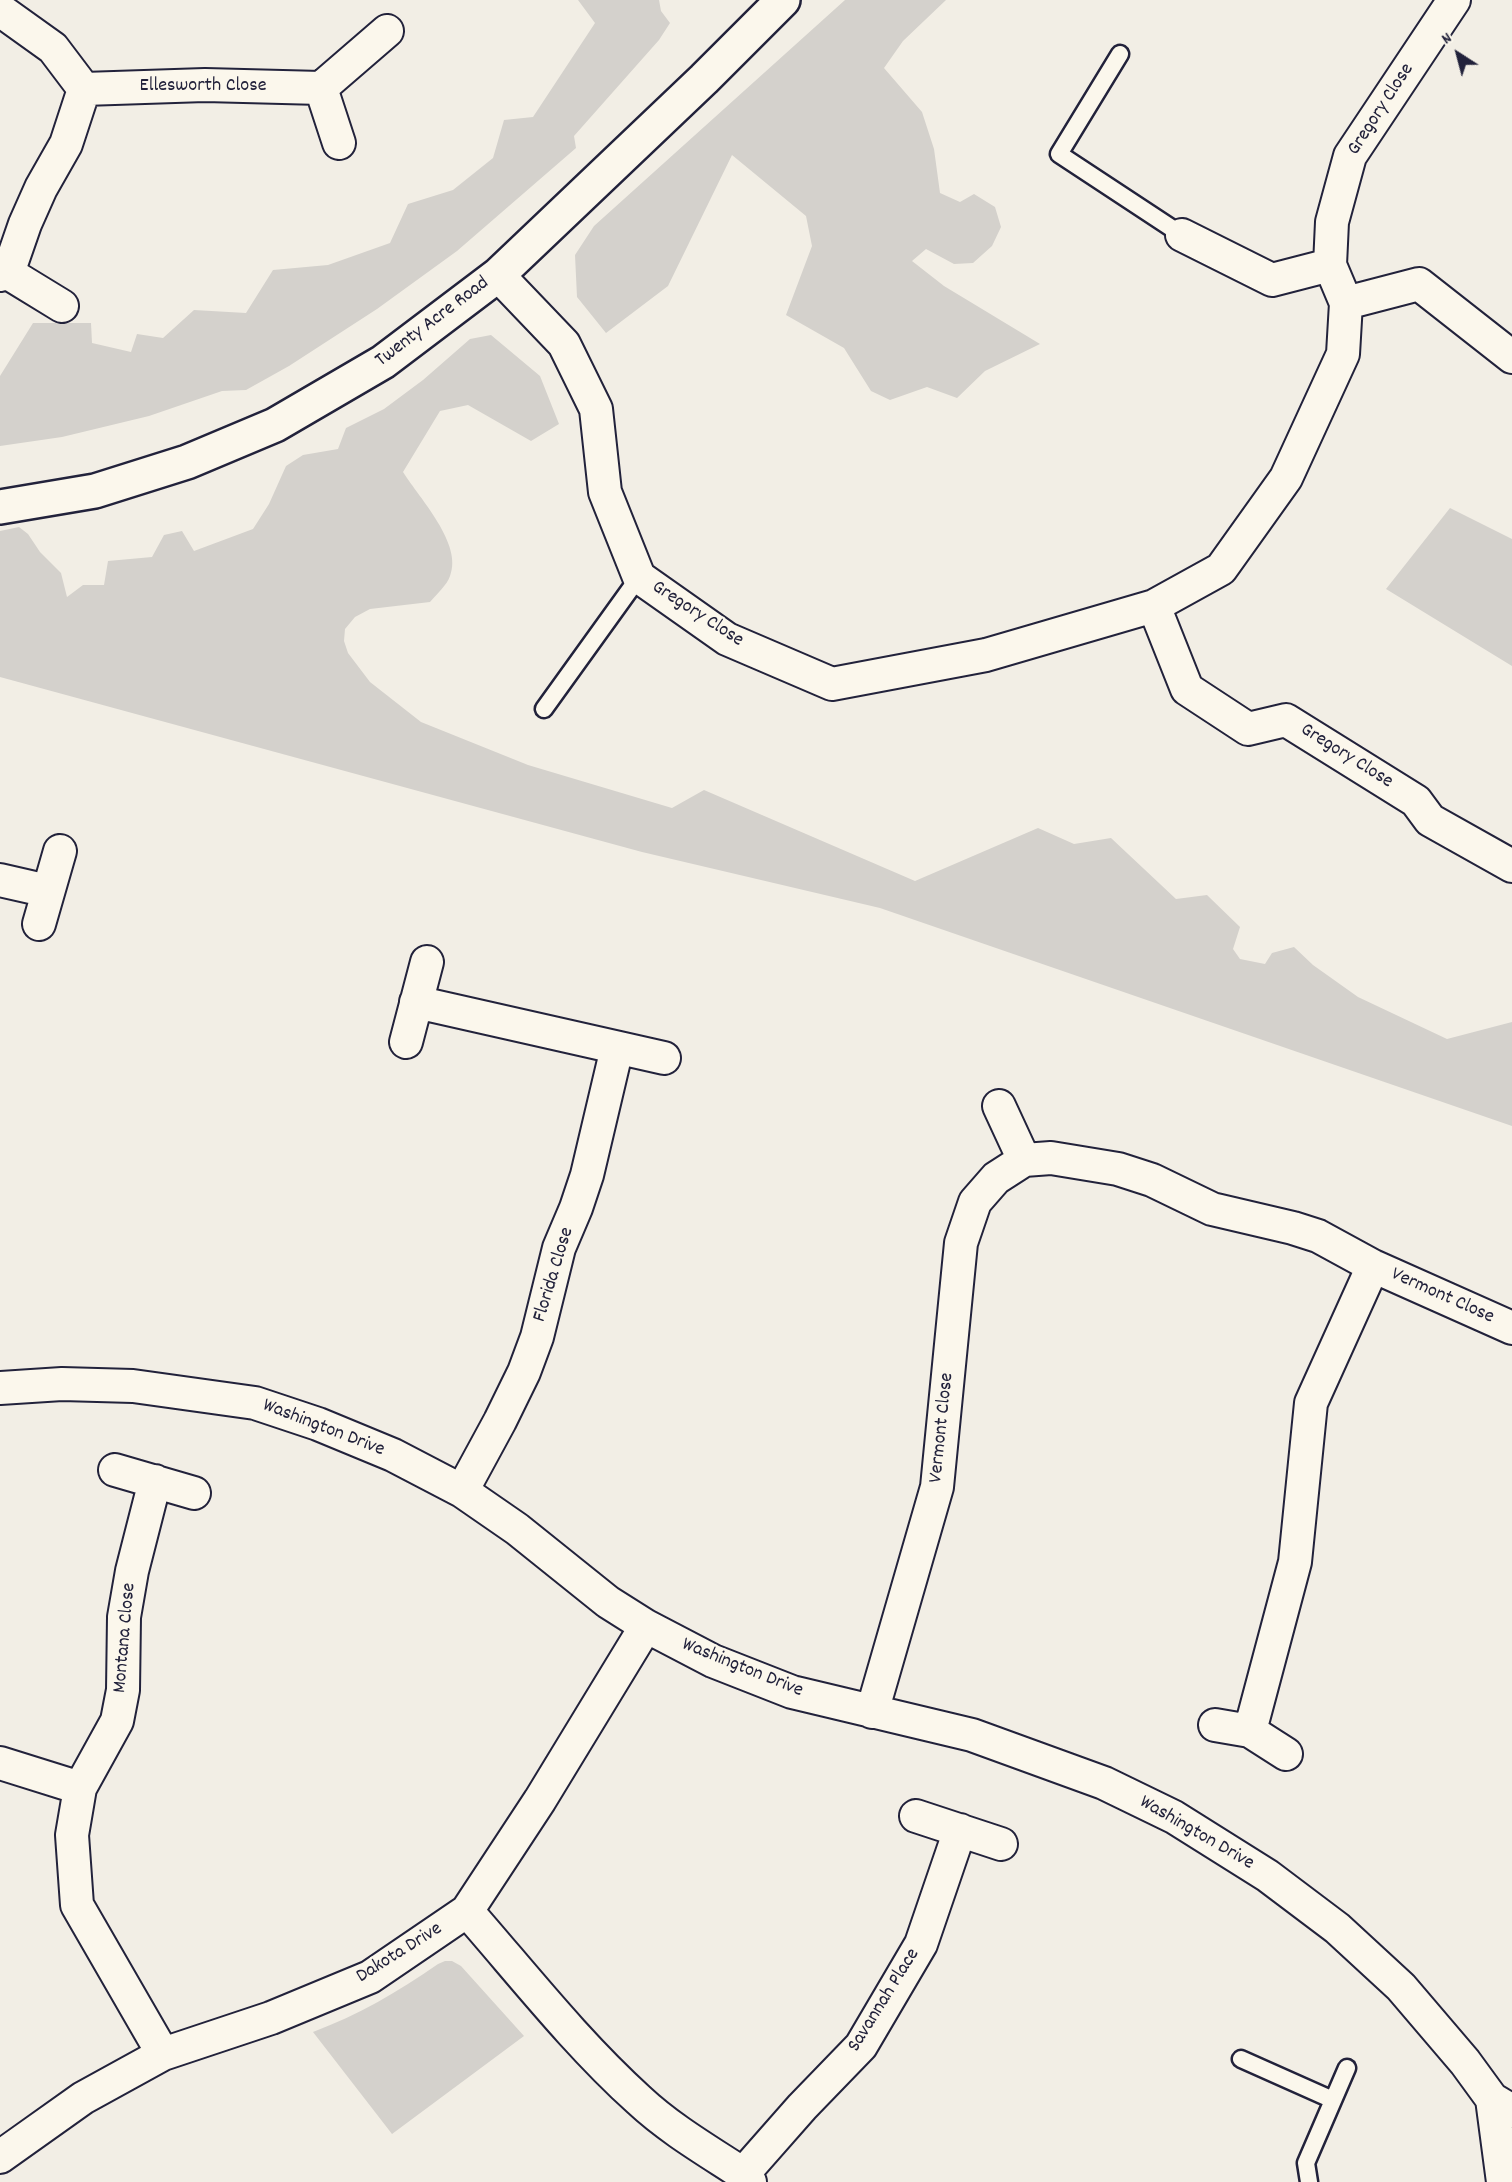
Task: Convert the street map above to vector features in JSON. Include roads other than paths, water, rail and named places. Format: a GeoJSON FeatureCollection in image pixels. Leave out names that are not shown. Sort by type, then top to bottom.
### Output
{"type":"FeatureCollection","features":[{"type":"Feature","properties":{"kind":"street","name":"Twenty Acre Road"},"geometry":{"type":"LineString","coordinates":[[0,507],[94,491],[187,462],[275,425],[383,362],[498,274],[704,79],[783,0]]}},
{"type":"Feature","properties":{"kind":"street","name":"Gregory Close"},"geometry":{"type":"LineString","coordinates":[[498,274],[564,344],[596,409],[605,492],[639,577],[727,639],[832,684],[986,655],[1154,606],[1221,569],[1286,478],[1343,354],[1347,303],[1330,265],[1332,222],[1350,156],[1454,0]]}},
{"type":"Feature","properties":{"kind":"street"},"geometry":{"type":"LineString","coordinates":[[0,10],[53,48],[84,89],[66,144],[33,206],[4,274],[62,306]]}},
{"type":"Feature","properties":{"kind":"street"},"geometry":{"type":"LineString","coordinates":[[339,143],[321,88],[387,31]]}},
{"type":"Feature","properties":{"kind":"street","name":"Ellesworth Close"},"geometry":{"type":"LineString","coordinates":[[84,89],[205,85],[321,88]]}},
{"type":"Feature","properties":{"kind":"street"},"geometry":{"type":"LineString","coordinates":[[1182,235],[1272,280],[1330,265]]}},
{"type":"Feature","properties":{"kind":"street"},"geometry":{"type":"LineString","coordinates":[[1347,303],[1419,284],[1512,357]]}},
{"type":"Feature","properties":{"kind":"street","name":"Gregory Close"},"geometry":{"type":"LineString","coordinates":[[1154,606],[1187,689],[1248,729],[1286,720],[1416,801],[1430,820],[1512,866]]}},
{"type":"Feature","properties":{"kind":"street"},"geometry":{"type":"LineString","coordinates":[[39,924],[60,851]]}},
{"type":"Feature","properties":{"kind":"street"},"geometry":{"type":"LineString","coordinates":[[0,880],[48,891]]}},
{"type":"Feature","properties":{"kind":"street"},"geometry":{"type":"LineString","coordinates":[[406,1042],[427,962]]}},
{"type":"Feature","properties":{"kind":"street"},"geometry":{"type":"LineString","coordinates":[[416,1002],[664,1058]]}},
{"type":"Feature","properties":{"kind":"street","name":"Florida Close"},"geometry":{"type":"LineString","coordinates":[[462,1491],[524,1372],[537,1337],[559,1248],[588,1175],[617,1048]]}},
{"type":"Feature","properties":{"kind":"street"},"geometry":{"type":"LineString","coordinates":[[999,1106],[1024,1160]]}},
{"type":"Feature","properties":{"kind":"street","name":"Vermont Close"},"geometry":{"type":"LineString","coordinates":[[872,1712],[937,1487],[961,1244],[975,1202],[996,1178],[1024,1160],[1052,1158],[1118,1169],[1152,1180],[1212,1209],[1318,1236],[1373,1266],[1512,1328]]}},
{"type":"Feature","properties":{"kind":"street","name":"Vermont Close"},"geometry":{"type":"LineString","coordinates":[[1250,1731],[1295,1562],[1311,1404],[1373,1266]]}},
{"type":"Feature","properties":{"kind":"street","name":"Washington Drive"},"geometry":{"type":"LineString","coordinates":[[0,1388],[62,1384],[133,1386],[255,1403],[318,1424],[393,1455],[462,1491],[517,1529],[608,1602],[646,1626],[713,1660],[792,1692],[972,1735],[1104,1783],[1174,1817],[1268,1876],[1337,1928],[1401,1988],[1502,2105],[1503,2182]]}},
{"type":"Feature","properties":{"kind":"street"},"geometry":{"type":"LineString","coordinates":[[115,1470],[194,1493]]}},
{"type":"Feature","properties":{"kind":"street","name":"Montana Close"},"geometry":{"type":"LineString","coordinates":[[155,1481],[132,1571],[124,1617],[123,1690],[117,1721],[80,1788],[72,1835],[77,1905],[163,2054]]}},
{"type":"Feature","properties":{"kind":"street","name":"Dakota Drive"},"geometry":{"type":"LineString","coordinates":[[0,2157],[83,2098],[163,2054],[271,2018],[370,1977],[467,1911],[546,1791],[646,1626]]}},
{"type":"Feature","properties":{"kind":"street"},"geometry":{"type":"LineString","coordinates":[[1215,1725],[1250,1731],[1286,1754]]}},
{"type":"Feature","properties":{"kind":"street"},"geometry":{"type":"LineString","coordinates":[[0,1762],[80,1788]]}},
{"type":"Feature","properties":{"kind":"street"},"geometry":{"type":"LineString","coordinates":[[916,1816],[1001,1844]]}},
{"type":"Feature","properties":{"kind":"street","name":"Savannah Place"},"geometry":{"type":"LineString","coordinates":[[467,1911],[588,2049],[639,2101],[672,2128],[746,2178],[802,2107],[861,2046],[921,1944],[960,1830]]}},
{"type":"Feature","properties":{"kind":"lane"},"geometry":{"type":"LineString","coordinates":[[1120,54],[1059,154],[1182,235]]}},
{"type":"Feature","properties":{"kind":"lane"},"geometry":{"type":"LineString","coordinates":[[544,709],[639,577]]}},
{"type":"Feature","properties":{"kind":"lane"},"geometry":{"type":"LineString","coordinates":[[1241,2059],[1333,2100]]}},
{"type":"Feature","properties":{"kind":"lane"},"geometry":{"type":"LineString","coordinates":[[1309,2182],[1306,2163],[1347,2068]]}}]}
